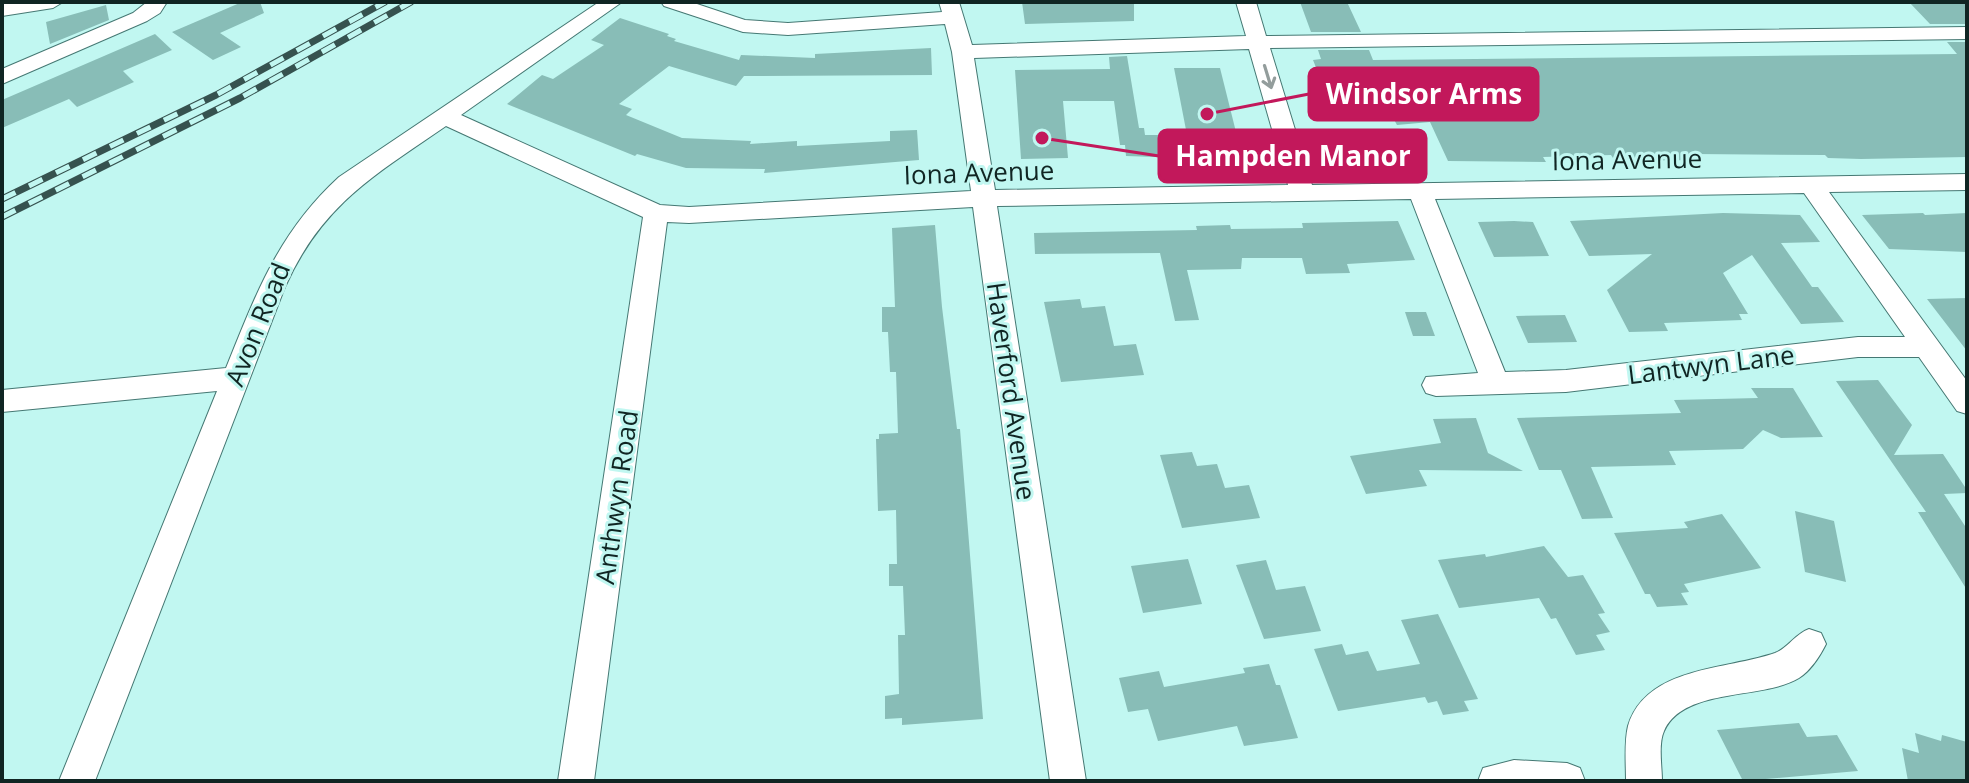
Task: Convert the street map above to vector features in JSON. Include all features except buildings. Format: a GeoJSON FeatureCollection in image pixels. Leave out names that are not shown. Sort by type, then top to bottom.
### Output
{"type":"FeatureCollection","features":[{"type":"Feature","properties":{"kind":"street"},"geometry":{"type":"LineString","coordinates":[[2,10],[53,2]]}},
{"type":"Feature","properties":{"kind":"street"},"geometry":{"type":"LineString","coordinates":[[2,77],[140,17],[153,9],[157,2]]}},
{"type":"Feature","properties":{"kind":"street","name":"Avon Road"},"geometry":{"type":"LineString","coordinates":[[77,781],[288,250],[312,215],[347,183],[612,2]]}},
{"type":"Feature","properties":{"kind":"street"},"geometry":{"type":"LineString","coordinates":[[671,2],[743,26],[788,29],[952,10]]}},
{"type":"Feature","properties":{"kind":"street"},"geometry":{"type":"LineString","coordinates":[[1246,2],[1302,191]]}},
{"type":"Feature","properties":{"kind":"street","name":"Haverford Avenue"},"geometry":{"type":"LineString","coordinates":[[952,10],[963,52],[1068,781]]}},
{"type":"Feature","properties":{"kind":"street"},"geometry":{"type":"LineString","coordinates":[[963,52],[1257,42],[1967,33]]}},
{"type":"Feature","properties":{"kind":"street","name":"Iona Avenue"},"geometry":{"type":"LineString","coordinates":[[446,117],[656,213],[689,215],[984,198],[1967,182]]}},
{"type":"Feature","properties":{"kind":"street"},"geometry":{"type":"LineString","coordinates":[[1811,185],[1926,347],[1963,389]]}},
{"type":"Feature","properties":{"kind":"street"},"geometry":{"type":"LineString","coordinates":[[1419,189],[1496,384]]}},
{"type":"Feature","properties":{"kind":"street","name":"Anthwyn Road"},"geometry":{"type":"LineString","coordinates":[[576,781],[656,213]]}},
{"type":"Feature","properties":{"kind":"street","name":"Lantwyn Lane"},"geometry":{"type":"LineString","coordinates":[[1436,385],[1566,381],[1858,347],[1926,347]]}},
{"type":"Feature","properties":{"kind":"street"},"geometry":{"type":"LineString","coordinates":[[2,401],[235,378]]}},
{"type":"Feature","properties":{"kind":"street"},"geometry":{"type":"LineString","coordinates":[[1644,781],[1645,728],[1664,702],[1699,687],[1788,666],[1809,644]]}},
{"type":"Feature","properties":{"kind":"street"},"geometry":{"type":"LineString","coordinates":[[1496,781],[1514,778],[1567,781]]}},
{"type":"Feature","properties":{"kind":"railway"},"geometry":{"type":"LineString","coordinates":[[2,199],[216,95],[385,2]]}},
{"type":"Feature","properties":{"kind":"railway"},"geometry":{"type":"LineString","coordinates":[[2,217],[240,98],[411,2]]}},
{"type":"Feature","properties":{"kind":"place","name":"Windsor Arms"},"geometry":{"type":"Point","coordinates":[1207,114]}},
{"type":"Feature","properties":{"kind":"place","name":"Hampden Manor"},"geometry":{"type":"Point","coordinates":[1042,138]}}]}
